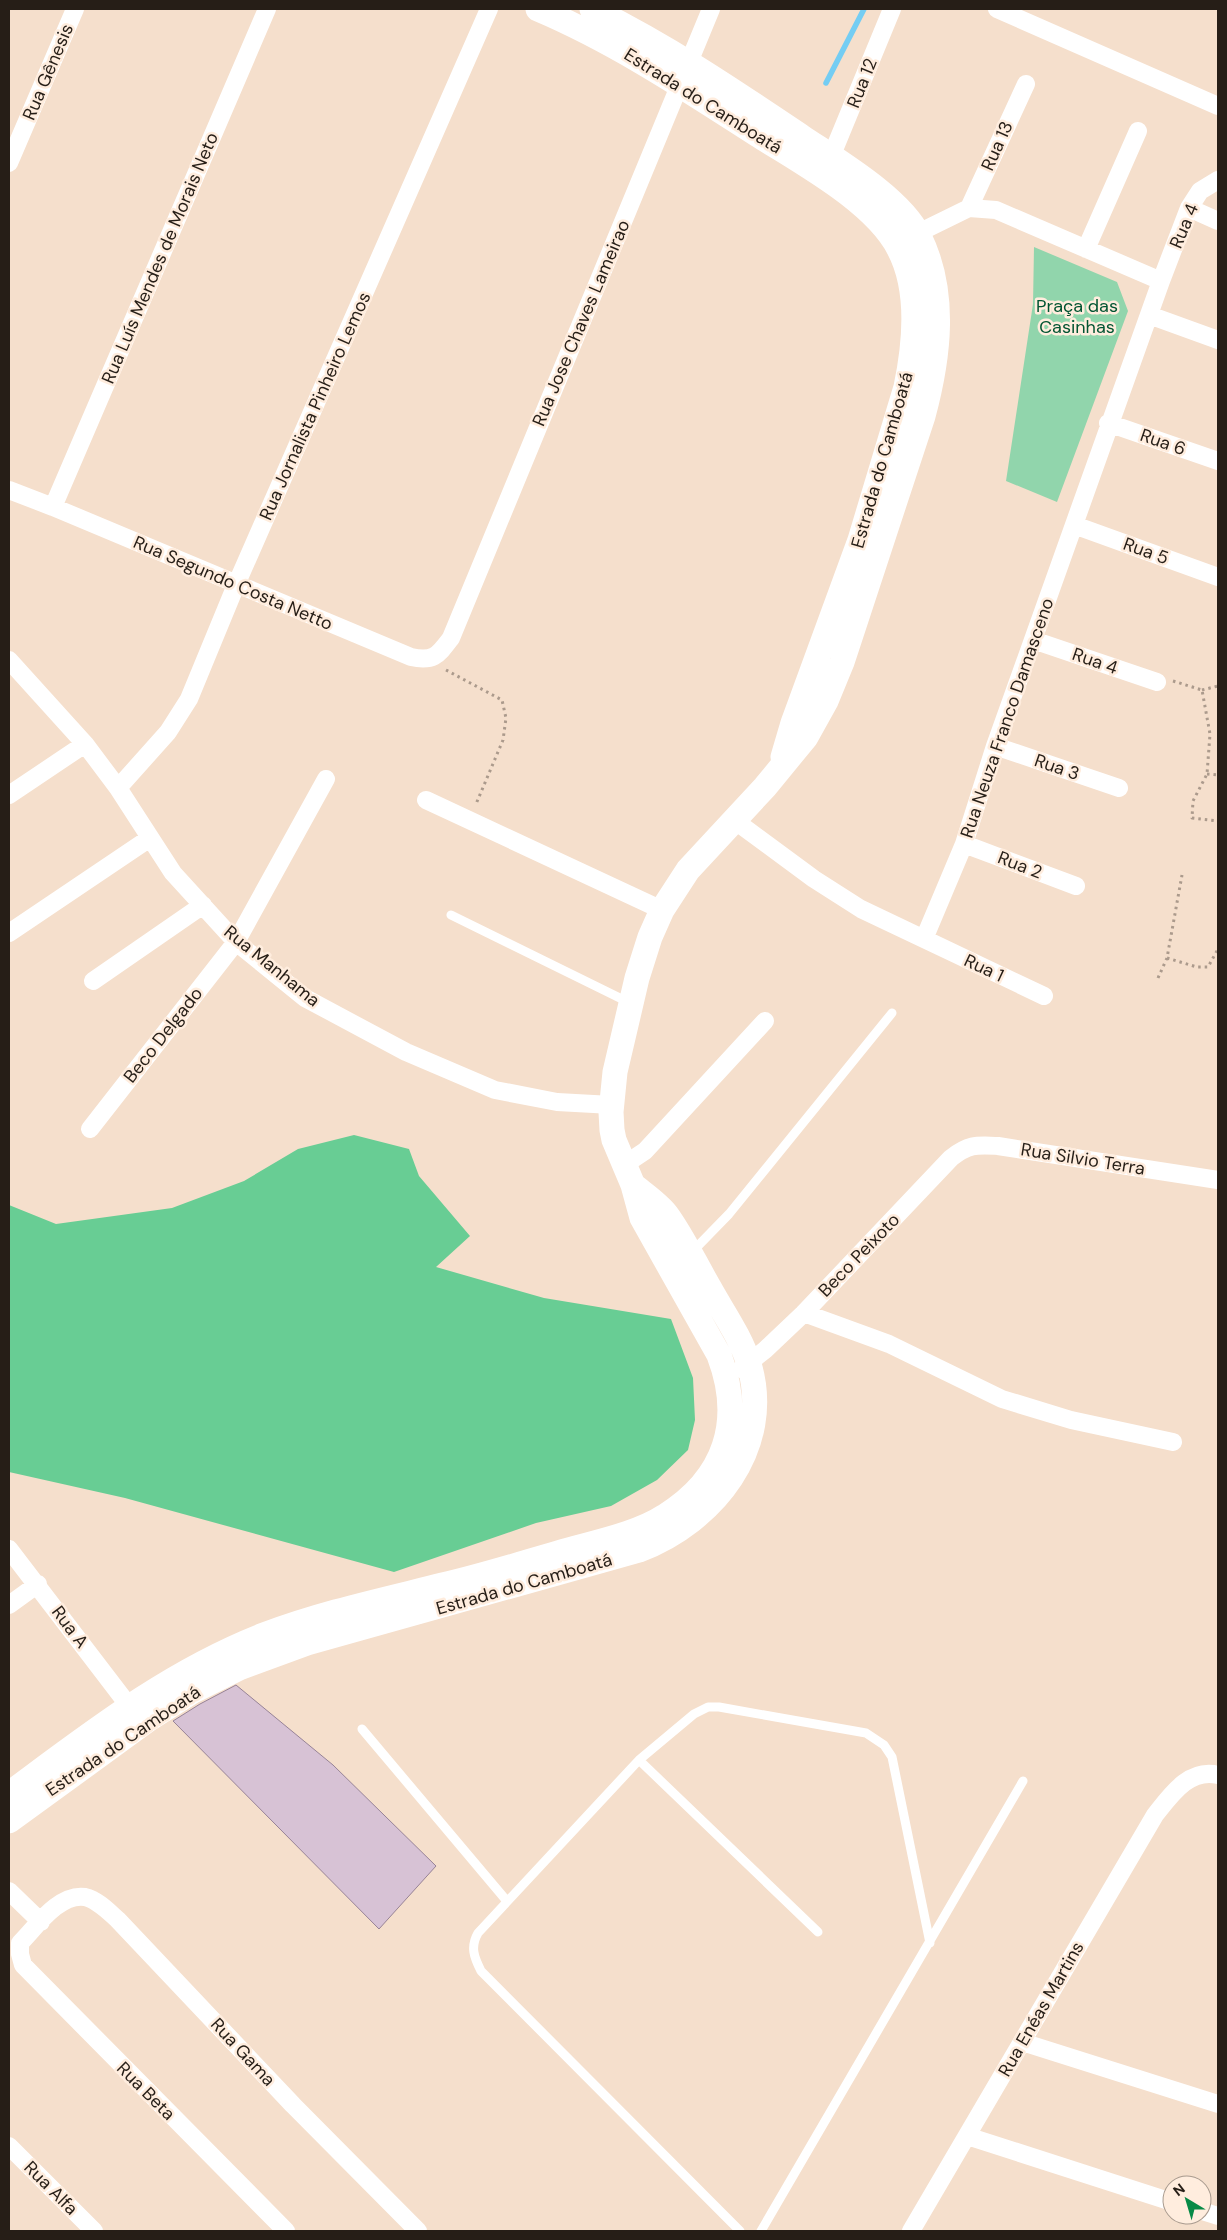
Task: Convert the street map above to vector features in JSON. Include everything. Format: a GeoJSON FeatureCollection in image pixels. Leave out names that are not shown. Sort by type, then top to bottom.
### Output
{"type":"FeatureCollection","features":[{"type":"Feature","properties":{"kind":"main road","name":"Estrada do Camboatá"},"geometry":{"type":"LineString","coordinates":[[9,1821],[149,1719],[223,1675],[307,1643],[648,1525],[675,1510],[706,1479],[723,1450],[729,1431],[731,1412],[727,1377],[715,1348],[642,1218],[629,1175],[614,1140],[612,1105],[616,1064],[650,937],[662,910],[688,870],[806,737],[826,701],[842,662],[906,470],[932,384],[937,344],[936,290],[927,252],[918,233],[894,204],[831,157],[685,72],[538,9]]}},
{"type":"Feature","properties":{"kind":"main road","name":"Estrada do Camboatá"},"geometry":{"type":"LineString","coordinates":[[592,9],[685,72],[839,187],[886,230],[896,243],[904,260],[909,282],[913,317],[913,342],[906,387],[860,540],[793,723],[780,768]]}},
{"type":"Feature","properties":{"kind":"main road"},"geometry":{"type":"LineString","coordinates":[[883,463],[906,470]]}},
{"type":"Feature","properties":{"kind":"main road","name":"Estrada do Camboatá"},"geometry":{"type":"LineString","coordinates":[[9,1794],[129,1706],[201,1663],[265,1635],[386,1598],[447,1595],[639,1550],[666,1539],[693,1522],[703,1513],[726,1486],[749,1438],[754,1403],[757,1357],[666,1214],[629,1175]]}},
{"type":"Feature","properties":{"kind":"street","name":"Rua Gênesis"},"geometry":{"type":"LineString","coordinates":[[9,163],[75,9]]}},
{"type":"Feature","properties":{"kind":"street","name":"Rua Luís Mendes de Morais Neto"},"geometry":{"type":"LineString","coordinates":[[53,507],[267,9]]}},
{"type":"Feature","properties":{"kind":"street","name":"Rua Jornalista Pinheiro Lemos"},"geometry":{"type":"LineString","coordinates":[[118,788],[168,732],[190,699],[236,585],[489,9]]}},
{"type":"Feature","properties":{"kind":"street","name":"Rua Jose Chaves Lameirao"},"geometry":{"type":"LineString","coordinates":[[426,660],[438,654],[451,638],[711,9]]}},
{"type":"Feature","properties":{"kind":"street","name":"Rua 12"},"geometry":{"type":"LineString","coordinates":[[831,157],[892,9]]}},
{"type":"Feature","properties":{"kind":"street"},"geometry":{"type":"LineString","coordinates":[[997,9],[1218,106]]}},
{"type":"Feature","properties":{"kind":"street","name":"Rua 13"},"geometry":{"type":"LineString","coordinates":[[969,208],[1026,84]]}},
{"type":"Feature","properties":{"kind":"street"},"geometry":{"type":"LineString","coordinates":[[1086,249],[1138,131]]}},
{"type":"Feature","properties":{"kind":"street","name":"Rua 4"},"geometry":{"type":"LineString","coordinates":[[1160,281],[1189,208],[1200,191],[1218,180]]}},
{"type":"Feature","properties":{"kind":"street"},"geometry":{"type":"LineString","coordinates":[[918,233],[969,208],[996,210],[1160,281]]}},
{"type":"Feature","properties":{"kind":"street"},"geometry":{"type":"LineString","coordinates":[[1189,208],[1218,221]]}},
{"type":"Feature","properties":{"kind":"street","name":"Rua Neuza Franco Damasceno"},"geometry":{"type":"LineString","coordinates":[[924,939],[964,844],[995,746],[1074,525],[1108,423],[1160,281]]}},
{"type":"Feature","properties":{"kind":"street"},"geometry":{"type":"LineString","coordinates":[[1149,315],[1218,340]]}},
{"type":"Feature","properties":{"kind":"street","name":"Rua 6"},"geometry":{"type":"LineString","coordinates":[[1108,423],[1218,461]]}},
{"type":"Feature","properties":{"kind":"street","name":"Rua Segundo Costa Netto"},"geometry":{"type":"LineString","coordinates":[[9,490],[411,657],[426,660]]}},
{"type":"Feature","properties":{"kind":"street","name":"Rua 5"},"geometry":{"type":"LineString","coordinates":[[1074,525],[1218,577]]}},
{"type":"Feature","properties":{"kind":"street","name":"Rua 4"},"geometry":{"type":"LineString","coordinates":[[1033,640],[1156,682]]}},
{"type":"Feature","properties":{"kind":"street","name":"Rua Manhama"},"geometry":{"type":"LineString","coordinates":[[9,660],[85,744],[118,788],[173,873],[236,942],[305,998],[406,1052],[495,1090],[557,1102],[612,1105]]}},
{"type":"Feature","properties":{"kind":"street"},"geometry":{"type":"LineString","coordinates":[[9,795],[85,744]]}},
{"type":"Feature","properties":{"kind":"street","name":"Rua 3"},"geometry":{"type":"LineString","coordinates":[[995,746],[1119,788]]}},
{"type":"Feature","properties":{"kind":"street","name":"Beco Delgado"},"geometry":{"type":"LineString","coordinates":[[90,1129],[236,942],[326,779]]}},
{"type":"Feature","properties":{"kind":"street"},"geometry":{"type":"LineString","coordinates":[[426,800],[662,910]]}},
{"type":"Feature","properties":{"kind":"street"},"geometry":{"type":"LineString","coordinates":[[734,820],[814,880],[861,909],[924,939]]}},
{"type":"Feature","properties":{"kind":"street"},"geometry":{"type":"LineString","coordinates":[[9,933],[150,838]]}},
{"type":"Feature","properties":{"kind":"street","name":"Rua 2"},"geometry":{"type":"LineString","coordinates":[[964,844],[1076,886]]}},
{"type":"Feature","properties":{"kind":"street"},"geometry":{"type":"LineString","coordinates":[[93,981],[203,905]]}},
{"type":"Feature","properties":{"kind":"street","name":"Rua 1"},"geometry":{"type":"LineString","coordinates":[[924,939],[1044,996]]}},
{"type":"Feature","properties":{"kind":"street"},"geometry":{"type":"LineString","coordinates":[[629,1175],[645,1151],[765,1021]]}},
{"type":"Feature","properties":{"kind":"street","name":"Rua Silvio Terra"},"geometry":{"type":"LineString","coordinates":[[951,1158],[964,1147],[976,1145],[998,1146],[1218,1180]]}},
{"type":"Feature","properties":{"kind":"street","name":"Beco Peixoto"},"geometry":{"type":"LineString","coordinates":[[727,1377],[757,1357],[804,1313],[951,1158]]}},
{"type":"Feature","properties":{"kind":"street"},"geometry":{"type":"LineString","coordinates":[[804,1313],[889,1344],[1002,1399],[1070,1420],[1173,1442]]}},
{"type":"Feature","properties":{"kind":"street","name":"Rua A"},"geometry":{"type":"LineString","coordinates":[[9,1549],[38,1584],[129,1706]]}},
{"type":"Feature","properties":{"kind":"street"},"geometry":{"type":"LineString","coordinates":[[9,1605],[38,1584]]}},
{"type":"Feature","properties":{"kind":"street","name":"Rua Enéas Martins"},"geometry":{"type":"LineString","coordinates":[[911,2231],[1155,1815],[1176,1789],[1194,1776],[1218,1775]]}},
{"type":"Feature","properties":{"kind":"street"},"geometry":{"type":"LineString","coordinates":[[9,1891],[41,1922]]}},
{"type":"Feature","properties":{"kind":"street","name":"Rua Gama"},"geometry":{"type":"LineString","coordinates":[[41,1922],[59,1904],[76,1898],[86,1898],[101,1905],[118,1920],[292,2105],[418,2231]]}},
{"type":"Feature","properties":{"kind":"street","name":"Rua Beta"},"geometry":{"type":"LineString","coordinates":[[41,1922],[20,1943],[23,1965],[286,2231]]}},
{"type":"Feature","properties":{"kind":"street"},"geometry":{"type":"LineString","coordinates":[[1022,2042],[1218,2104]]}},
{"type":"Feature","properties":{"kind":"street"},"geometry":{"type":"LineString","coordinates":[[967,2136],[1162,2199]]}},
{"type":"Feature","properties":{"kind":"street","name":"Rua Alfa"},"geometry":{"type":"LineString","coordinates":[[9,2146],[94,2231]]}},
{"type":"Feature","properties":{"kind":"lane"},"geometry":{"type":"LineString","coordinates":[[451,915],[631,1003]]}},
{"type":"Feature","properties":{"kind":"lane"},"geometry":{"type":"LineString","coordinates":[[690,1254],[729,1214],[892,1013]]}},
{"type":"Feature","properties":{"kind":"lane"},"geometry":{"type":"LineString","coordinates":[[740,2231],[481,1971],[474,1957],[473,1942],[478,1933],[506,1900],[639,1760],[694,1714],[708,1707],[866,1733],[884,1745],[892,1757],[930,1943]]}},
{"type":"Feature","properties":{"kind":"lane"},"geometry":{"type":"LineString","coordinates":[[362,1728],[506,1900]]}},
{"type":"Feature","properties":{"kind":"lane"},"geometry":{"type":"LineString","coordinates":[[639,1760],[818,1932]]}},
{"type":"Feature","properties":{"kind":"lane"},"geometry":{"type":"LineString","coordinates":[[761,2231],[1023,1781]]}},
{"type":"Feature","properties":{"kind":"path"},"geometry":{"type":"LineString","coordinates":[[426,660],[502,700],[506,718],[503,740],[468,820]]}},
{"type":"Feature","properties":{"kind":"path"},"geometry":{"type":"LineString","coordinates":[[1156,682],[1168,678],[1202,690],[1218,686]]}},
{"type":"Feature","properties":{"kind":"path"},"geometry":{"type":"LineString","coordinates":[[1202,690],[1210,734],[1207,774],[1193,801],[1192,818],[1218,820]]}},
{"type":"Feature","properties":{"kind":"path"},"geometry":{"type":"LineString","coordinates":[[1207,774],[1218,775]]}},
{"type":"Feature","properties":{"kind":"path"},"geometry":{"type":"LineString","coordinates":[[1158,978],[1167,958],[1182,875]]}},
{"type":"Feature","properties":{"kind":"path"},"geometry":{"type":"LineString","coordinates":[[1167,958],[1196,967],[1208,967],[1218,949]]}},
{"type":"Feature","properties":{"kind":"green space","name":"Praça das Casinhas"},"geometry":{"type":"Polygon","coordinates":[[[1034,247],[1117,282],[1128,311],[1057,502],[1006,481],[1033,304],[1034,247]]]}},
{"type":"Feature","properties":{"kind":"green space"},"geometry":{"type":"Polygon","coordinates":[[[354,1135],[409,1149],[419,1176],[470,1236],[436,1267],[544,1298],[671,1319],[693,1378],[695,1420],[688,1450],[657,1480],[611,1506],[536,1523],[394,1572],[125,1498],[9,1472],[9,1205],[56,1224],[172,1208],[244,1181],[298,1149],[354,1135]]]}},
{"type":"Feature","properties":{"kind":"building"},"geometry":{"type":"Polygon","coordinates":[[[236,1685],[333,1765],[436,1866],[379,1929],[173,1721],[236,1685]]]}},
{"type":"Feature","properties":{"kind":"waterway"},"geometry":{"type":"LineString","coordinates":[[826,83],[864,9]]}}]}
